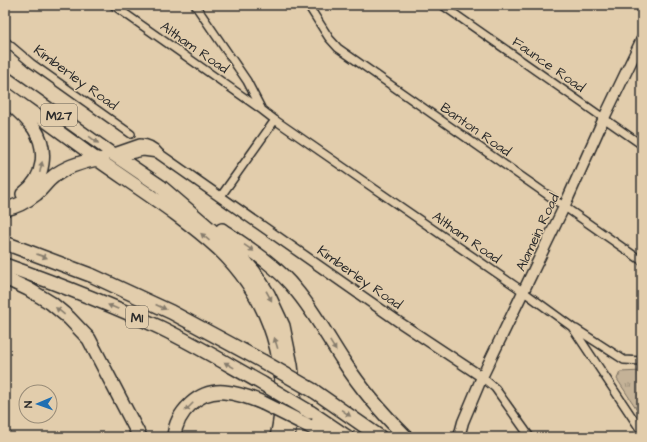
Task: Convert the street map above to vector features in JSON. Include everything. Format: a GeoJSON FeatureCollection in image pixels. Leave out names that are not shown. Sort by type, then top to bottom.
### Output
{"type":"FeatureCollection","features":[{"type":"Feature","properties":{"kind":"highway"},"geometry":{"type":"LineString","coordinates":[[5,99],[34,128],[42,147],[43,157],[42,168],[34,183],[25,193],[17,198],[5,202]]}},
{"type":"Feature","properties":{"kind":"highway"},"geometry":{"type":"LineString","coordinates":[[115,156],[259,255],[280,272],[309,307],[344,363],[365,391],[406,437]]}},
{"type":"Feature","properties":{"kind":"highway"},"geometry":{"type":"LineString","coordinates":[[5,209],[28,200],[36,194],[52,177],[70,166],[97,159],[193,227],[219,250],[246,280],[268,318],[278,350],[283,388],[281,416],[277,437]]}},
{"type":"Feature","properties":{"kind":"highway"},"geometry":{"type":"LineString","coordinates":[[160,186],[238,253],[254,272],[268,294],[283,326],[291,365],[294,392],[288,437]]}},
{"type":"Feature","properties":{"kind":"highway","name":"M1"},"geometry":{"type":"LineString","coordinates":[[5,243],[93,276],[171,312],[314,391],[380,437]]}},
{"type":"Feature","properties":{"kind":"highway","name":"M1"},"geometry":{"type":"LineString","coordinates":[[5,265],[85,295],[136,317],[207,353],[263,384],[310,412],[347,437]]}},
{"type":"Feature","properties":{"kind":"highway"},"geometry":{"type":"LineString","coordinates":[[5,278],[28,289],[51,304],[69,318],[103,354],[114,371],[149,437]]}},
{"type":"Feature","properties":{"kind":"highway"},"geometry":{"type":"LineString","coordinates":[[89,339],[140,437]]}},
{"type":"Feature","properties":{"kind":"highway"},"geometry":{"type":"LineString","coordinates":[[174,437],[178,419],[187,407],[201,396],[224,392],[245,396],[330,437]]}},
{"type":"Feature","properties":{"kind":"main road","name":"Alamein Road"},"geometry":{"type":"LineString","coordinates":[[459,437],[463,422],[482,377],[524,292],[642,39]]}},
{"type":"Feature","properties":{"kind":"main road","name":"M27"},"geometry":{"type":"LineString","coordinates":[[5,77],[115,156]]}},
{"type":"Feature","properties":{"kind":"main road","name":"M27"},"geometry":{"type":"LineString","coordinates":[[5,92],[97,159]]}},
{"type":"Feature","properties":{"kind":"street","name":"Altham Road"},"geometry":{"type":"LineString","coordinates":[[113,5],[572,327],[642,432]]}},
{"type":"Feature","properties":{"kind":"street","name":"Altham Road"},"geometry":{"type":"LineString","coordinates":[[195,5],[247,81],[262,110]]}},
{"type":"Feature","properties":{"kind":"street","name":"Banton Road"},"geometry":{"type":"LineString","coordinates":[[308,5],[329,38],[338,48],[642,261]]}},
{"type":"Feature","properties":{"kind":"street","name":"Faunce Road"},"geometry":{"type":"LineString","coordinates":[[442,5],[642,145]]}},
{"type":"Feature","properties":{"kind":"street","name":"Kimberley Road"},"geometry":{"type":"LineString","coordinates":[[5,40],[31,63],[131,134]]}},
{"type":"Feature","properties":{"kind":"street"},"geometry":{"type":"LineString","coordinates":[[221,196],[275,120]]}},
{"type":"Feature","properties":{"kind":"street","name":"Kimberley Road"},"geometry":{"type":"LineString","coordinates":[[97,159],[143,151],[159,154],[399,322],[482,377],[494,388],[530,437]]}},
{"type":"Feature","properties":{"kind":"street"},"geometry":{"type":"LineString","coordinates":[[572,327],[624,360],[642,361]]}},
{"type":"Feature","properties":{"kind":"green space"},"geometry":{"type":"Polygon","coordinates":[[[642,371],[642,417],[617,379],[620,372],[642,371]]]}}]}
